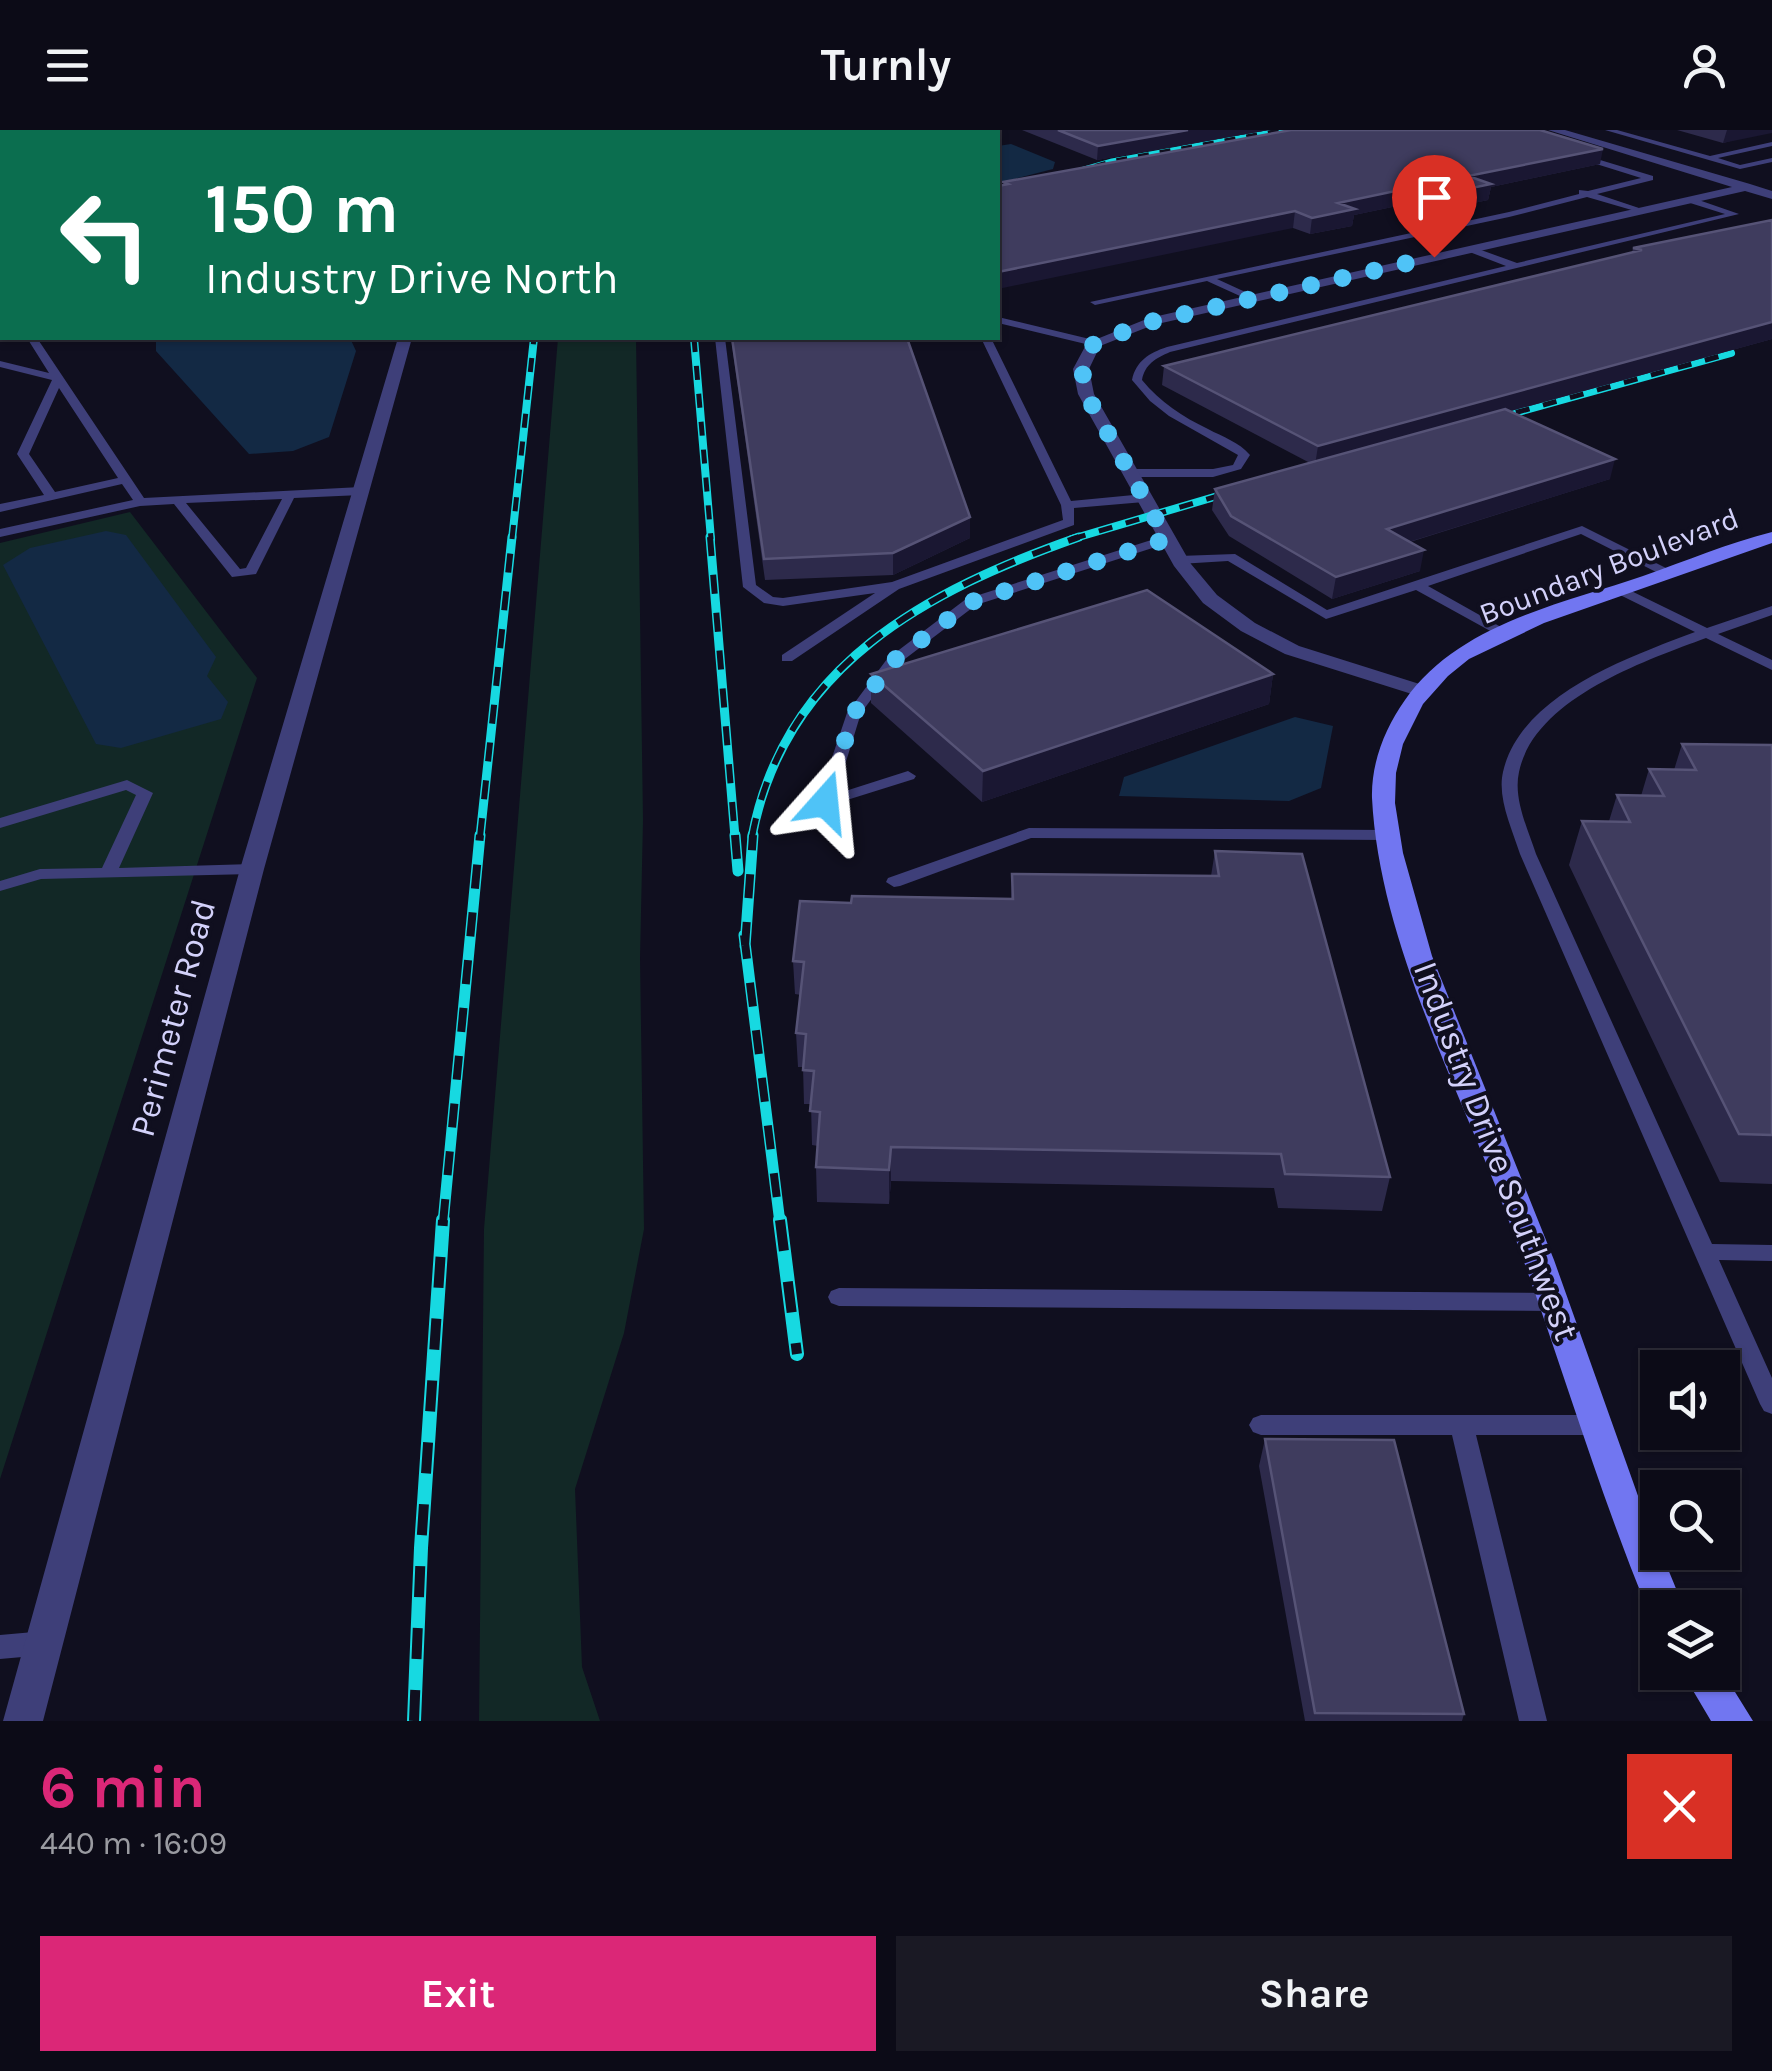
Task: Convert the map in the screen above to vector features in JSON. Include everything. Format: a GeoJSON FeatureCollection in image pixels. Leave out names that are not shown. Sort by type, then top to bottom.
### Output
{"type":"FeatureCollection","features":[{"type":"Feature","properties":{"kind":"street"},"geometry":{"type":"LineString","coordinates":[[1553,130],[1772,195]]}},
{"type":"Feature","properties":{"kind":"street"},"geometry":{"type":"LineString","coordinates":[[1422,692],[1316,660],[1270,640],[1210,599],[1167,539],[1083,384],[1082,369],[1094,343],[1150,322],[1746,187]]}},
{"type":"Feature","properties":{"kind":"street","name":"Perimeter Road"},"geometry":{"type":"LineString","coordinates":[[23,1721],[252,869],[404,340]]}},
{"type":"Feature","properties":{"kind":"street","name":"Boundary Boulevard"},"geometry":{"type":"LineString","coordinates":[[1422,692],[1447,667],[1503,634],[1772,537]]}},
{"type":"Feature","properties":{"kind":"street","name":"Industry Drive Southwest"},"geometry":{"type":"LineString","coordinates":[[1422,692],[1396,736],[1387,764],[1383,798],[1398,886],[1431,984],[1554,1302],[1658,1590]]}},
{"type":"Feature","properties":{"kind":"street"},"geometry":{"type":"LineString","coordinates":[[1713,1690],[1734,1721]]}},
{"type":"Feature","properties":{"kind":"lane"},"geometry":{"type":"LineString","coordinates":[[1609,130],[1740,168],[1772,160]]}},
{"type":"Feature","properties":{"kind":"lane"},"geometry":{"type":"LineString","coordinates":[[1708,158],[1772,144]]}},
{"type":"Feature","properties":{"kind":"lane"},"geometry":{"type":"LineString","coordinates":[[1095,302],[1499,216],[1582,192],[1650,178],[1565,151]]}},
{"type":"Feature","properties":{"kind":"lane"},"geometry":{"type":"LineString","coordinates":[[1582,192],[1639,211]]}},
{"type":"Feature","properties":{"kind":"lane"},"geometry":{"type":"LineString","coordinates":[[1690,200],[1735,214],[1744,230]]}},
{"type":"Feature","properties":{"kind":"lane"},"geometry":{"type":"LineString","coordinates":[[1130,473],[1213,473],[1237,467],[1244,456],[1231,444],[1175,415],[1146,392],[1138,380],[1138,368],[1148,358],[1166,350],[1735,214]]}},
{"type":"Feature","properties":{"kind":"lane"},"geometry":{"type":"LineString","coordinates":[[1470,249],[1516,266],[1580,265]]}},
{"type":"Feature","properties":{"kind":"lane"},"geometry":{"type":"LineString","coordinates":[[1208,278],[1251,298]]}},
{"type":"Feature","properties":{"kind":"lane"},"geometry":{"type":"LineString","coordinates":[[1000,323],[1094,343]]}},
{"type":"Feature","properties":{"kind":"lane"},"geometry":{"type":"LineString","coordinates":[[33,340],[140,502]]}},
{"type":"Feature","properties":{"kind":"lane"},"geometry":{"type":"LineString","coordinates":[[720,340],[750,587],[769,600],[783,602],[894,586],[1070,522],[1068,504],[987,340]]}},
{"type":"Feature","properties":{"kind":"lane"},"geometry":{"type":"LineString","coordinates":[[0,364],[58,378]]}},
{"type":"Feature","properties":{"kind":"lane"},"geometry":{"type":"LineString","coordinates":[[52,497],[23,454],[58,378]]}},
{"type":"Feature","properties":{"kind":"lane"},"geometry":{"type":"LineString","coordinates":[[0,508],[126,480]]}},
{"type":"Feature","properties":{"kind":"lane"},"geometry":{"type":"LineString","coordinates":[[0,534],[140,502],[360,491]]}},
{"type":"Feature","properties":{"kind":"lane"},"geometry":{"type":"LineString","coordinates":[[177,500],[238,574],[252,571],[290,494]]}},
{"type":"Feature","properties":{"kind":"lane"},"geometry":{"type":"LineString","coordinates":[[1068,504],[1144,498]]}},
{"type":"Feature","properties":{"kind":"lane"},"geometry":{"type":"LineString","coordinates":[[1180,560],[1230,556],[1326,615],[1582,530],[1668,573]]}},
{"type":"Feature","properties":{"kind":"lane"},"geometry":{"type":"LineString","coordinates":[[908,776],[825,802],[854,713],[892,662],[971,602],[1167,539]]}},
{"type":"Feature","properties":{"kind":"lane"},"geometry":{"type":"LineString","coordinates":[[1417,585],[1503,634]]}},
{"type":"Feature","properties":{"kind":"lane"},"geometry":{"type":"LineString","coordinates":[[787,658],[894,586]]}},
{"type":"Feature","properties":{"kind":"lane"},"geometry":{"type":"LineString","coordinates":[[1621,590],[1772,666]]}},
{"type":"Feature","properties":{"kind":"lane"},"geometry":{"type":"LineString","coordinates":[[1772,610],[1600,678],[1546,714],[1525,740],[1511,769],[1511,791],[1528,854],[1772,1404]]}},
{"type":"Feature","properties":{"kind":"lane"},"geometry":{"type":"LineString","coordinates":[[0,823],[126,785],[146,792],[108,872]]}},
{"type":"Feature","properties":{"kind":"lane"},"geometry":{"type":"LineString","coordinates":[[894,882],[1029,833],[1388,835]]}},
{"type":"Feature","properties":{"kind":"lane"},"geometry":{"type":"LineString","coordinates":[[0,886],[40,874],[252,869]]}},
{"type":"Feature","properties":{"kind":"lane"},"geometry":{"type":"LineString","coordinates":[[1705,1252],[1772,1253]]}},
{"type":"Feature","properties":{"kind":"lane"},"geometry":{"type":"LineString","coordinates":[[839,1297],[1554,1302]]}},
{"type":"Feature","properties":{"kind":"lane"},"geometry":{"type":"LineString","coordinates":[[1261,1424],[1599,1425]]}},
{"type":"Feature","properties":{"kind":"lane"},"geometry":{"type":"LineString","coordinates":[[1462,1426],[1534,1721]]}},
{"type":"Feature","properties":{"kind":"lane"},"geometry":{"type":"LineString","coordinates":[[0,1648],[46,1642]]}},
{"type":"Feature","properties":{"kind":"green space"},"geometry":{"type":"Polygon","coordinates":[[[558,340],[636,340],[644,1229],[624,1333],[575,1489],[582,1667],[600,1721],[479,1721],[484,1229],[558,340]]]}},
{"type":"Feature","properties":{"kind":"green space"},"geometry":{"type":"Polygon","coordinates":[[[130,512],[257,678],[0,1479],[0,543],[130,512]]]}},
{"type":"Feature","properties":{"kind":"water"},"geometry":{"type":"Polygon","coordinates":[[[1011,144],[1055,162],[1053,169],[1000,182],[1000,146],[1011,144]]]}},
{"type":"Feature","properties":{"kind":"water"},"geometry":{"type":"Polygon","coordinates":[[[156,340],[351,340],[356,351],[329,437],[293,451],[249,454],[156,351],[156,340]]]}},
{"type":"Feature","properties":{"kind":"water"},"geometry":{"type":"Polygon","coordinates":[[[106,531],[126,535],[216,657],[207,676],[228,702],[221,719],[121,748],[96,744],[3,565],[30,548],[106,531]]]}},
{"type":"Feature","properties":{"kind":"water"},"geometry":{"type":"Polygon","coordinates":[[[1295,717],[1333,726],[1321,788],[1289,801],[1119,796],[1124,777],[1295,717]]]}},
{"type":"Feature","properties":{"kind":"building"},"geometry":{"type":"Polygon","coordinates":[[[1058,130],[1188,130],[1098,146],[1058,130]]]}},
{"type":"Feature","properties":{"kind":"building"},"geometry":{"type":"Polygon","coordinates":[[[1291,130],[1540,130],[1603,149],[1468,176],[1491,184],[1448,193],[1424,185],[1338,203],[1355,209],[1312,218],[1295,211],[1000,272],[1000,186],[1008,184],[1003,182],[1291,130]]]}},
{"type":"Feature","properties":{"kind":"building"},"geometry":{"type":"Polygon","coordinates":[[[1772,220],[1772,322],[1318,446],[1164,366],[1642,250],[1633,248],[1772,220]]]}},
{"type":"Feature","properties":{"kind":"building"},"geometry":{"type":"Polygon","coordinates":[[[732,340],[908,340],[970,517],[893,553],[764,559],[732,340]]]}},
{"type":"Feature","properties":{"kind":"building"},"geometry":{"type":"Polygon","coordinates":[[[1505,409],[1615,459],[1387,529],[1424,550],[1336,577],[1231,516],[1215,489],[1505,409]]]}},
{"type":"Feature","properties":{"kind":"building"},"geometry":{"type":"Polygon","coordinates":[[[1147,590],[1273,674],[983,771],[871,674],[1147,590]]]}},
{"type":"Feature","properties":{"kind":"building"},"geometry":{"type":"Polygon","coordinates":[[[1682,744],[1772,745],[1772,1135],[1739,1134],[1582,821],[1630,822],[1617,795],[1664,796],[1649,769],[1696,770],[1682,744]]]}},
{"type":"Feature","properties":{"kind":"building"},"geometry":{"type":"Polygon","coordinates":[[[1215,851],[1302,854],[1390,1177],[1285,1174],[1281,1154],[891,1147],[889,1170],[816,1167],[820,1112],[810,1111],[814,1071],[803,1070],[806,1034],[796,1033],[804,962],[793,961],[800,901],[851,903],[852,896],[1013,899],[1012,874],[1219,876],[1215,851]]]}},
{"type":"Feature","properties":{"kind":"building"},"geometry":{"type":"Polygon","coordinates":[[[1265,1439],[1394,1440],[1464,1714],[1315,1713],[1265,1439]]]}},
{"type":"Feature","properties":{"kind":"railway"},"geometry":{"type":"LineString","coordinates":[[1074,172],[1112,161],[1282,130]]}},
{"type":"Feature","properties":{"kind":"railway"},"geometry":{"type":"LineString","coordinates":[[512,539],[534,340]]}},
{"type":"Feature","properties":{"kind":"railway"},"geometry":{"type":"LineString","coordinates":[[694,340],[711,539]]}},
{"type":"Feature","properties":{"kind":"railway"},"geometry":{"type":"LineString","coordinates":[[1489,420],[1731,353]]}},
{"type":"Feature","properties":{"kind":"railway"},"geometry":{"type":"LineString","coordinates":[[1072,539],[1238,490]]}},
{"type":"Feature","properties":{"kind":"railway"},"geometry":{"type":"LineString","coordinates":[[480,837],[512,537]]}},
{"type":"Feature","properties":{"kind":"railway"},"geometry":{"type":"LineString","coordinates":[[710,537],[735,837]]}},
{"type":"Feature","properties":{"kind":"railway"},"geometry":{"type":"LineString","coordinates":[[752,837],[769,777],[795,725],[830,680],[871,642],[969,582],[1079,537]]}},
{"type":"Feature","properties":{"kind":"railway"},"geometry":{"type":"LineString","coordinates":[[443,1223],[480,835]]}},
{"type":"Feature","properties":{"kind":"railway"},"geometry":{"type":"LineString","coordinates":[[735,835],[738,871]]}},
{"type":"Feature","properties":{"kind":"railway"},"geometry":{"type":"LineString","coordinates":[[745,944],[753,835]]}},
{"type":"Feature","properties":{"kind":"railway"},"geometry":{"type":"LineString","coordinates":[[744,935],[745,944]]}},
{"type":"Feature","properties":{"kind":"railway"},"geometry":{"type":"LineString","coordinates":[[745,944],[780,1223]]}},
{"type":"Feature","properties":{"kind":"railway"},"geometry":{"type":"LineString","coordinates":[[414,1721],[421,1548],[443,1220]]}},
{"type":"Feature","properties":{"kind":"railway"},"geometry":{"type":"LineString","coordinates":[[780,1220],[797,1354]]}},
{"type":"Feature","properties":{"kind":"route"},"geometry":{"type":"LineString","coordinates":[[825,802],[854,713],[892,662],[971,602],[1167,539],[1086,394],[1082,369],[1094,343],[1150,322],[1434,257]]}}]}
